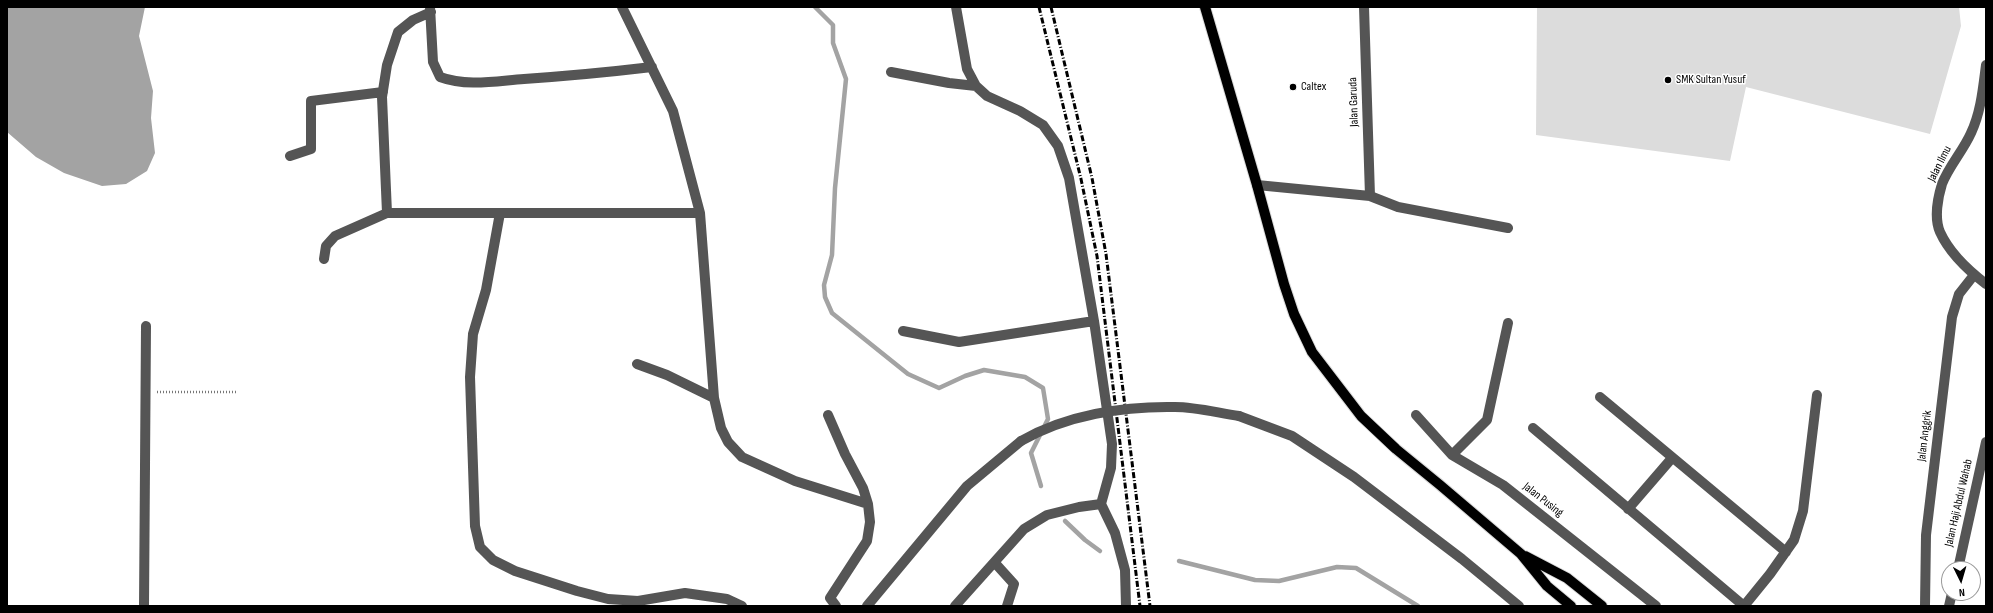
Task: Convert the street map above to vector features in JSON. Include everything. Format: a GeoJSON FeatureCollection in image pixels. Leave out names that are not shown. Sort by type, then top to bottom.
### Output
{"type":"FeatureCollection","features":[{"type":"Feature","properties":{"kind":"main road"},"geometry":{"type":"LineString","coordinates":[[1205,7],[1284,284],[1294,314],[1312,352],[1361,416],[1396,449],[1521,554],[1547,586],[1571,606]]}},
{"type":"Feature","properties":{"kind":"main road"},"geometry":{"type":"LineString","coordinates":[[1521,554],[1566,578],[1602,606]]}},
{"type":"Feature","properties":{"kind":"street"},"geometry":{"type":"LineString","coordinates":[[622,7],[673,111],[700,213],[714,398],[720,428],[728,442],[742,457],[795,481],[868,504]]}},
{"type":"Feature","properties":{"kind":"street"},"geometry":{"type":"LineString","coordinates":[[956,7],[967,69],[976,86],[987,96],[1020,111],[1043,125],[1058,146],[1069,178],[1094,322],[1112,444],[1111,468],[1101,504],[1115,533],[1125,570],[1126,606]]}},
{"type":"Feature","properties":{"kind":"street","name":"Jalan Garuda"},"geometry":{"type":"LineString","coordinates":[[1364,7],[1370,196]]}},
{"type":"Feature","properties":{"kind":"street"},"geometry":{"type":"LineString","coordinates":[[387,213],[382,92],[398,32],[413,20],[431,10],[433,62],[440,77],[454,82],[475,83],[570,76],[652,67]]}},
{"type":"Feature","properties":{"kind":"street","name":"Jalan Ilmu"},"geometry":{"type":"LineString","coordinates":[[1986,65],[1979,111],[1971,134],[1943,183],[1938,200],[1937,216],[1940,231],[1953,251],[1974,275],[1986,284]]}},
{"type":"Feature","properties":{"kind":"street"},"geometry":{"type":"LineString","coordinates":[[891,72],[949,84],[976,86]]}},
{"type":"Feature","properties":{"kind":"street"},"geometry":{"type":"LineString","coordinates":[[290,156],[311,150],[311,101],[382,92]]}},
{"type":"Feature","properties":{"kind":"street"},"geometry":{"type":"LineString","coordinates":[[1257,185],[1370,196],[1398,207],[1508,228]]}},
{"type":"Feature","properties":{"kind":"street"},"geometry":{"type":"LineString","coordinates":[[324,259],[326,246],[334,236],[387,213],[700,213]]}},
{"type":"Feature","properties":{"kind":"street"},"geometry":{"type":"LineString","coordinates":[[500,213],[486,290],[474,334],[470,377],[475,526],[480,547],[493,560],[515,571],[608,600],[638,601],[685,593],[727,599],[742,606]]}},
{"type":"Feature","properties":{"kind":"street","name":"Jalan Anggrik"},"geometry":{"type":"LineString","coordinates":[[1925,606],[1926,535],[1952,317],[1959,294],[1974,275]]}},
{"type":"Feature","properties":{"kind":"street"},"geometry":{"type":"LineString","coordinates":[[903,331],[959,342],[1094,322]]}},
{"type":"Feature","properties":{"kind":"street"},"geometry":{"type":"LineString","coordinates":[[1452,455],[1486,420],[1508,322]]}},
{"type":"Feature","properties":{"kind":"street"},"geometry":{"type":"LineString","coordinates":[[144,606],[146,326]]}},
{"type":"Feature","properties":{"kind":"street"},"geometry":{"type":"LineString","coordinates":[[637,364],[667,375],[714,398]]}},
{"type":"Feature","properties":{"kind":"street"},"geometry":{"type":"LineString","coordinates":[[1533,428],[1744,606],[1794,540],[1803,511],[1816,395]]}},
{"type":"Feature","properties":{"kind":"street"},"geometry":{"type":"LineString","coordinates":[[1600,397],[1786,552]]}},
{"type":"Feature","properties":{"kind":"street"},"geometry":{"type":"LineString","coordinates":[[867,606],[967,486],[1021,441],[1037,432],[1075,419],[1122,409],[1176,407],[1239,416],[1292,436],[1354,476],[1462,559],[1519,606]]}},
{"type":"Feature","properties":{"kind":"street"},"geometry":{"type":"LineString","coordinates":[[828,414],[845,454],[863,488],[868,504],[870,522],[867,541],[830,598],[836,606]]}},
{"type":"Feature","properties":{"kind":"street","name":"Jalan Pusing"},"geometry":{"type":"LineString","coordinates":[[1416,414],[1452,455],[1503,485],[1656,606]]}},
{"type":"Feature","properties":{"kind":"street","name":"Jalan Haji Abdul Wahab"},"geometry":{"type":"LineString","coordinates":[[1960,561],[1986,442]]}},
{"type":"Feature","properties":{"kind":"street"},"geometry":{"type":"LineString","coordinates":[[1628,509],[1672,458]]}},
{"type":"Feature","properties":{"kind":"street"},"geometry":{"type":"LineString","coordinates":[[955,606],[1024,529],[1048,515],[1079,507],[1101,504]]}},
{"type":"Feature","properties":{"kind":"street"},"geometry":{"type":"LineString","coordinates":[[995,563],[1014,584],[1007,606]]}},
{"type":"Feature","properties":{"kind":"path"},"geometry":{"type":"LineString","coordinates":[[145,392],[237,392]]}},
{"type":"Feature","properties":{"kind":"shaded area"},"geometry":{"type":"Polygon","coordinates":[[[7,7],[145,7],[139,36],[153,91],[151,118],[155,153],[147,171],[126,184],[102,186],[64,173],[36,157],[7,132],[7,7]]]}},
{"type":"Feature","properties":{"kind":"shaded area"},"geometry":{"type":"Polygon","coordinates":[[[1537,7],[1959,7],[1961,26],[1930,134],[1746,87],[1730,161],[1536,135],[1537,7]]]}},
{"type":"Feature","properties":{"kind":"waterway"},"geometry":{"type":"LineString","coordinates":[[815,7],[833,25],[833,43],[846,79],[835,188],[832,255],[824,285],[825,297],[832,313],[908,374],[939,388],[965,376],[984,370],[1025,377],[1043,388],[1048,419],[1031,453],[1041,486]]}},
{"type":"Feature","properties":{"kind":"waterway"},"geometry":{"type":"LineString","coordinates":[[1065,521],[1085,540],[1100,551]]}},
{"type":"Feature","properties":{"kind":"waterway"},"geometry":{"type":"LineString","coordinates":[[1179,561],[1255,580],[1279,581],[1337,567],[1356,568],[1418,606]]}},
{"type":"Feature","properties":{"kind":"railway"},"geometry":{"type":"LineString","coordinates":[[1039,7],[1081,179],[1097,256],[1140,606]]}},
{"type":"Feature","properties":{"kind":"railway"},"geometry":{"type":"LineString","coordinates":[[1051,7],[1092,178],[1106,254],[1150,606]]}},
{"type":"Feature","properties":{"kind":"place","name":"SMK Sultan Yusuf"},"geometry":{"type":"Point","coordinates":[1668,80]}},
{"type":"Feature","properties":{"kind":"place","name":"Caltex"},"geometry":{"type":"Point","coordinates":[1293,87]}}]}
